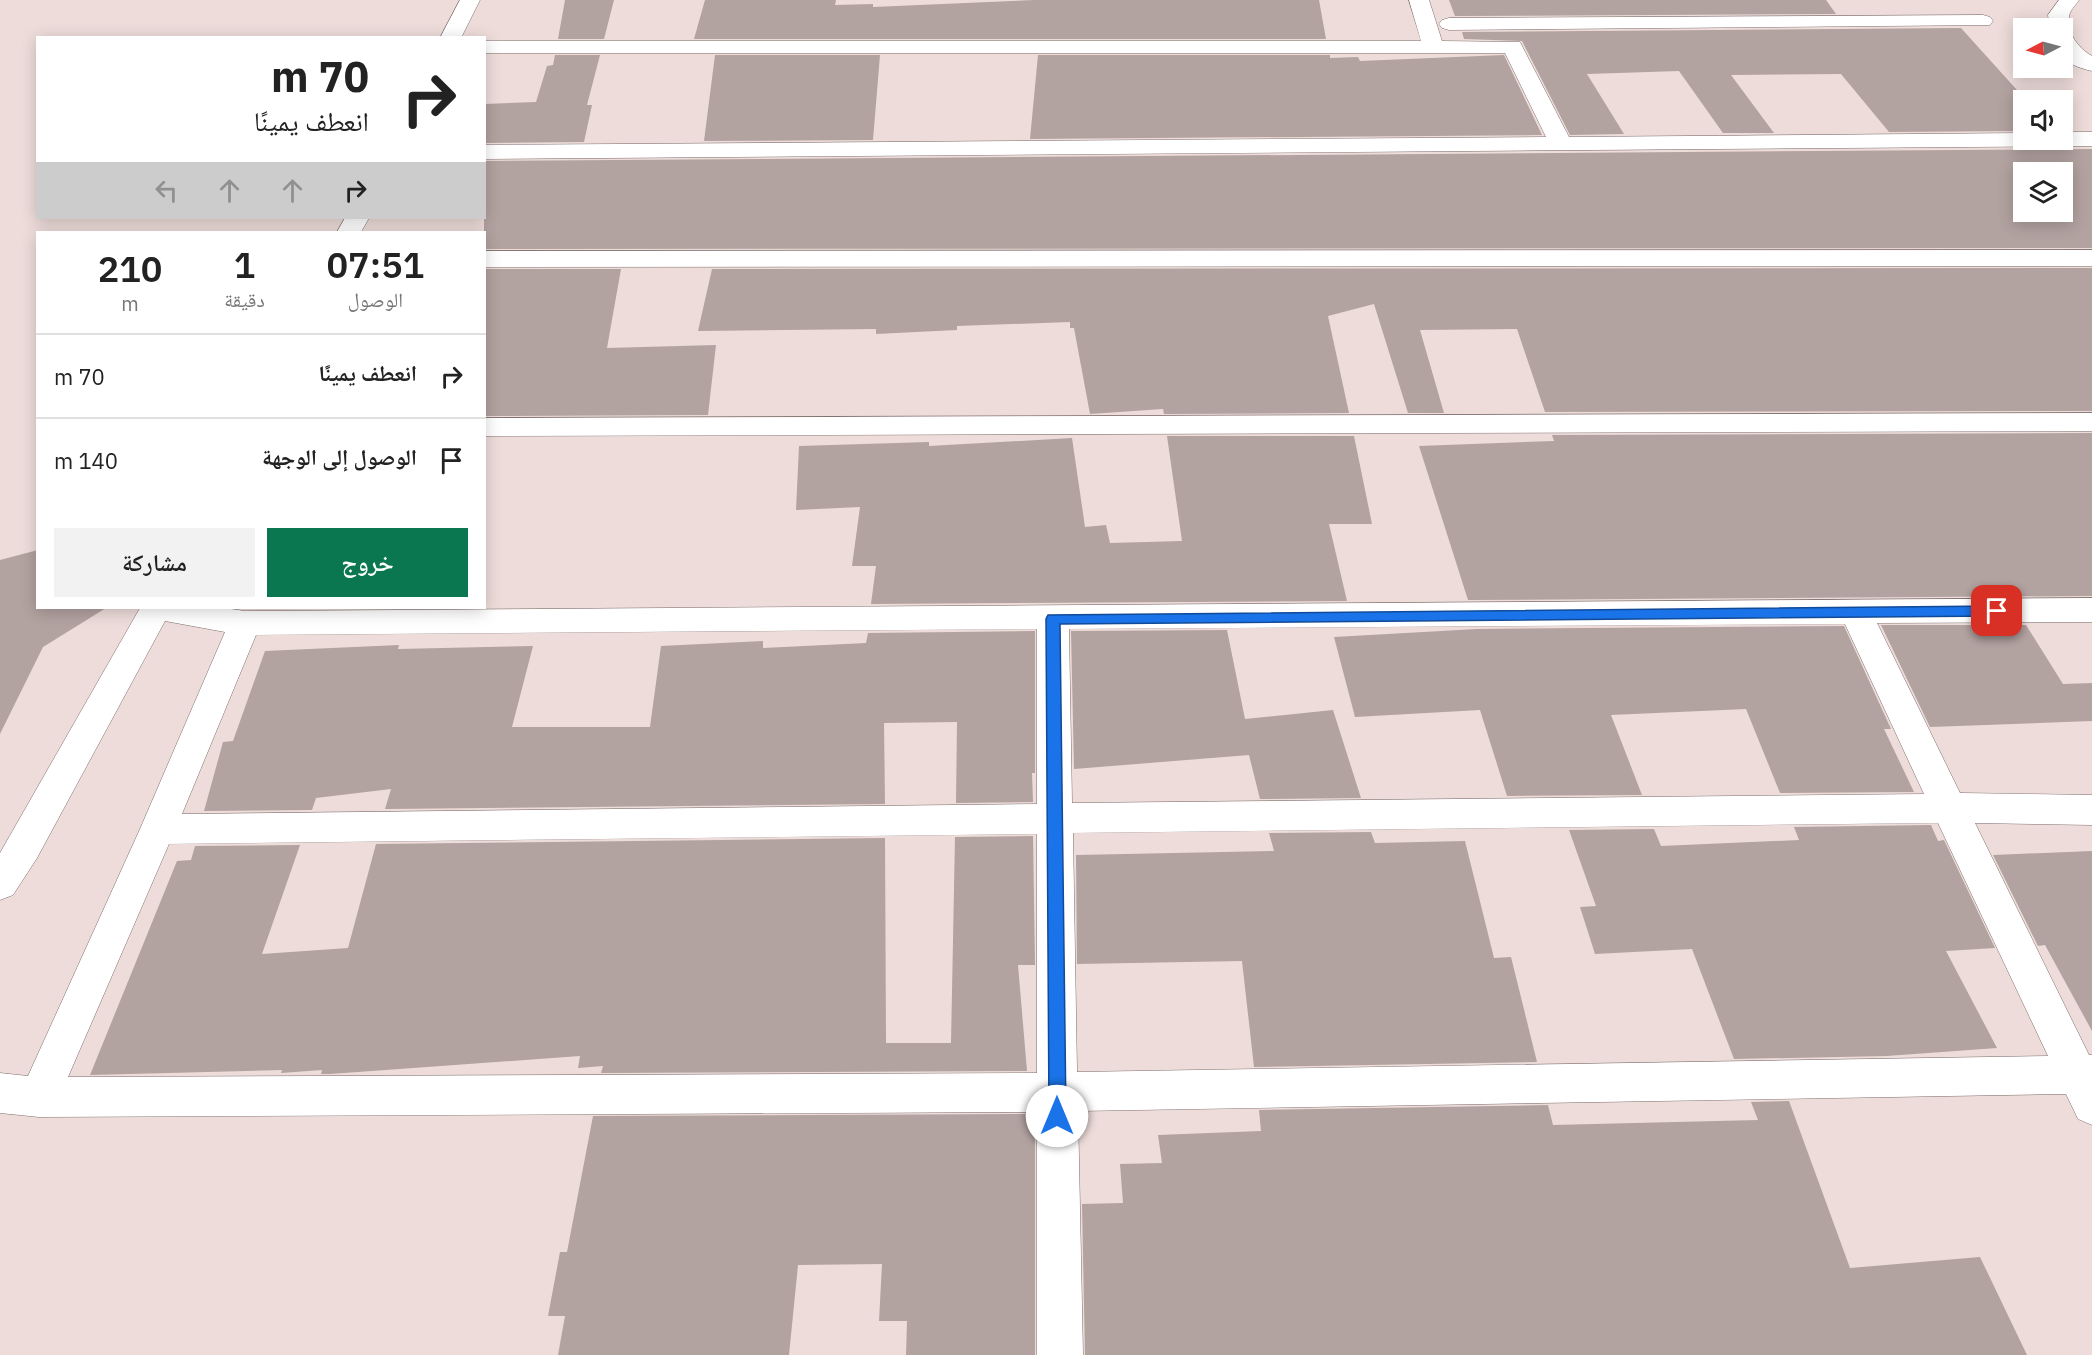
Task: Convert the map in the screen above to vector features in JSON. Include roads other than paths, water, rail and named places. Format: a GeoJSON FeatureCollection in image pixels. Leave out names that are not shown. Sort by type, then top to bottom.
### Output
{"type":"FeatureCollection","features":[{"type":"Feature","properties":{"kind":"street"},"geometry":{"type":"LineString","coordinates":[[451,36],[470,0]]}},
{"type":"Feature","properties":{"kind":"street"},"geometry":{"type":"LineString","coordinates":[[1419,0],[1433,47]]}},
{"type":"Feature","properties":{"kind":"street"},"geometry":{"type":"LineString","coordinates":[[1761,0],[1776,22]]}},
{"type":"Feature","properties":{"kind":"street"},"geometry":{"type":"LineString","coordinates":[[2058,18],[2058,15],[2068,0]]}},
{"type":"Feature","properties":{"kind":"street"},"geometry":{"type":"LineString","coordinates":[[1426,24],[1983,21]]}},
{"type":"Feature","properties":{"kind":"street"},"geometry":{"type":"LineString","coordinates":[[486,47],[1512,47],[1561,143]]}},
{"type":"Feature","properties":{"kind":"street"},"geometry":{"type":"LineString","coordinates":[[2073,54],[2092,65]]}},
{"type":"Feature","properties":{"kind":"street"},"geometry":{"type":"LineString","coordinates":[[2073,140],[2092,139]]}},
{"type":"Feature","properties":{"kind":"street"},"geometry":{"type":"LineString","coordinates":[[486,152],[2013,140]]}},
{"type":"Feature","properties":{"kind":"street"},"geometry":{"type":"LineString","coordinates":[[486,259],[2092,258]]}},
{"type":"Feature","properties":{"kind":"street"},"geometry":{"type":"LineString","coordinates":[[486,427],[2092,422]]}},
{"type":"Feature","properties":{"kind":"street"},"geometry":{"type":"LineString","coordinates":[[0,884],[24,847],[155,609]]}},
{"type":"Feature","properties":{"kind":"street"},"geometry":{"type":"LineString","coordinates":[[162,609],[245,623],[2092,610]]}},
{"type":"Feature","properties":{"kind":"street"},"geometry":{"type":"LineString","coordinates":[[0,1093],[39,1097],[2087,1085],[1855,612]]}},
{"type":"Feature","properties":{"kind":"street"},"geometry":{"type":"LineString","coordinates":[[1053,619],[1060,1355]]}},
{"type":"Feature","properties":{"kind":"street"},"geometry":{"type":"LineString","coordinates":[[39,1097],[158,829],[245,623]]}},
{"type":"Feature","properties":{"kind":"street"},"geometry":{"type":"LineString","coordinates":[[158,829],[1951,808],[2092,810]]}}]}
